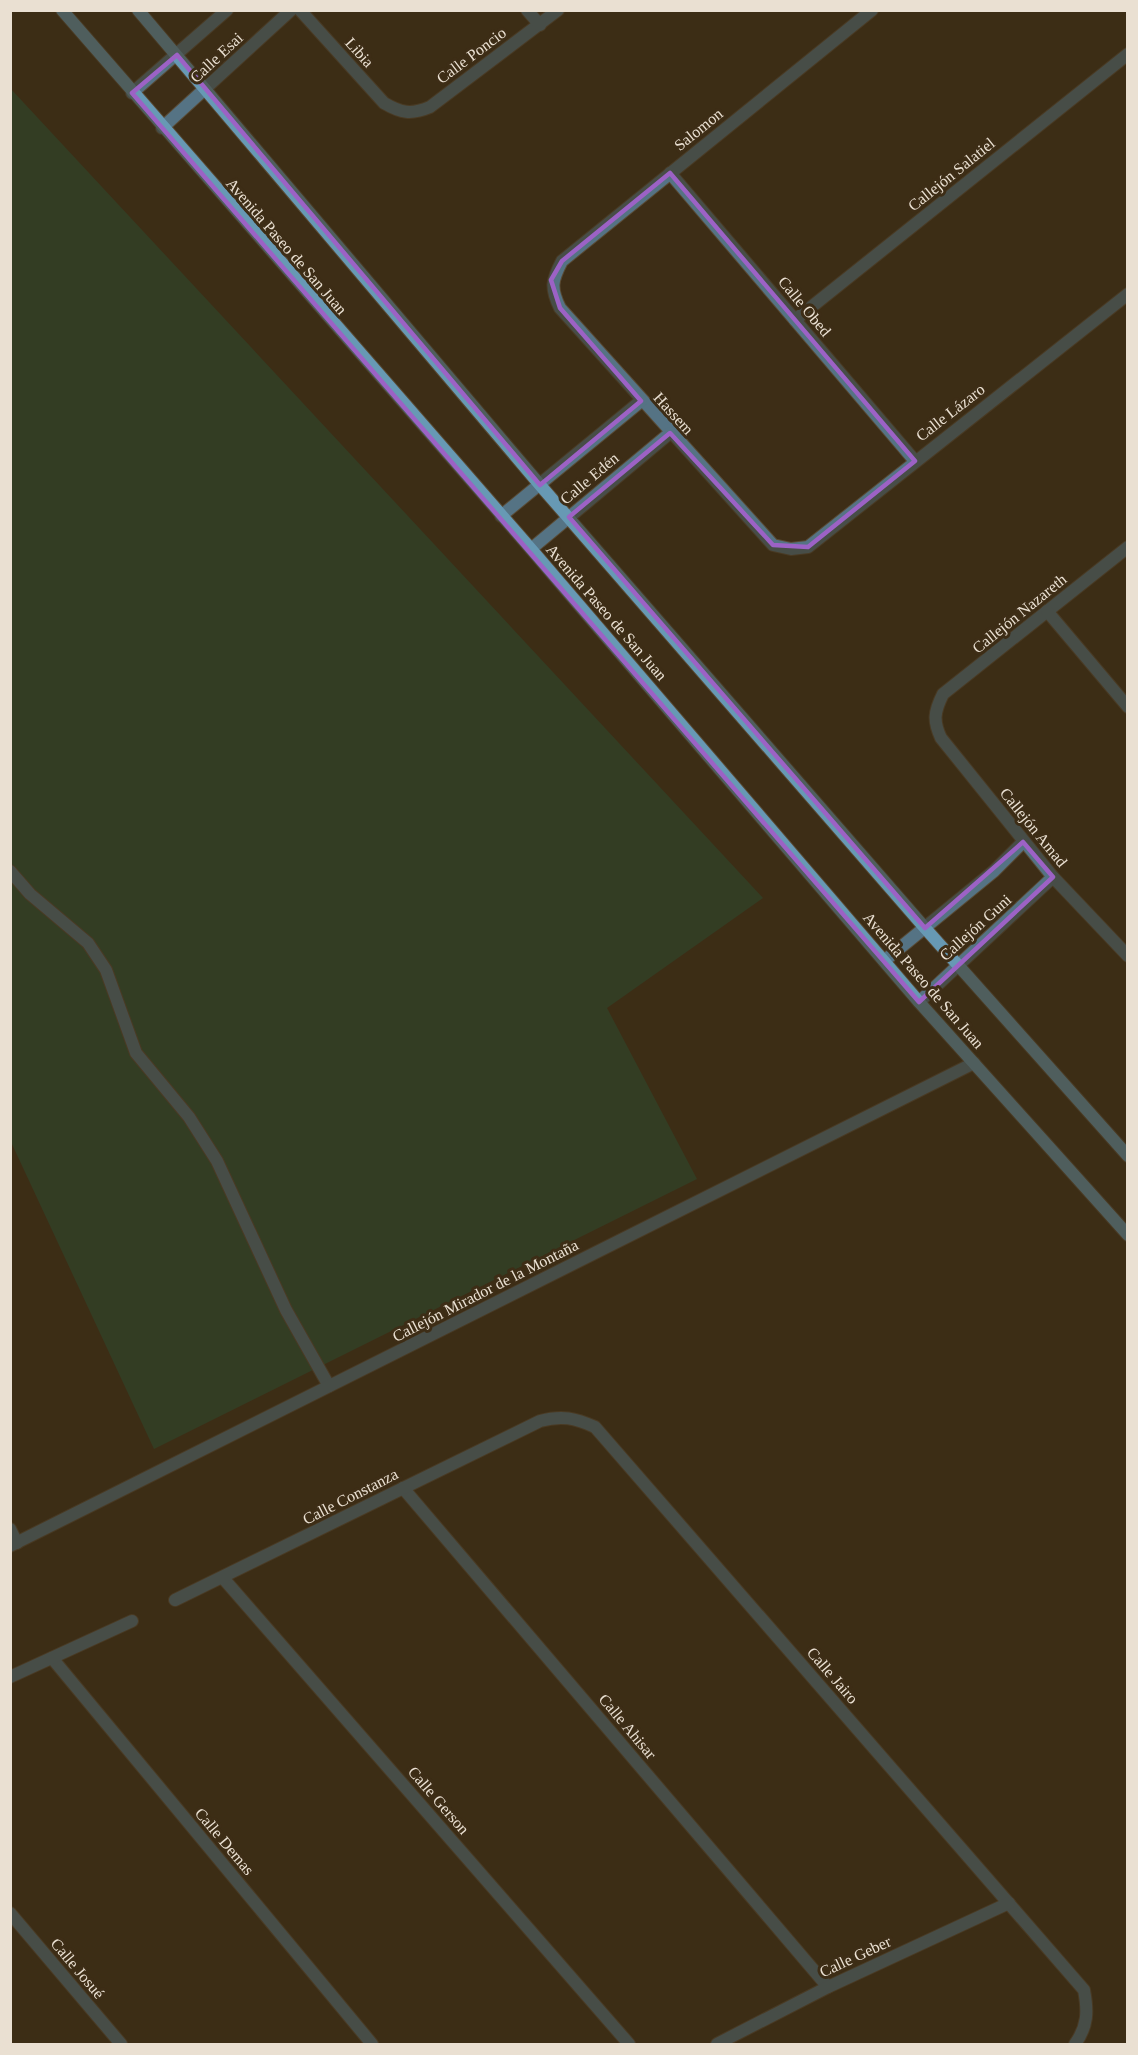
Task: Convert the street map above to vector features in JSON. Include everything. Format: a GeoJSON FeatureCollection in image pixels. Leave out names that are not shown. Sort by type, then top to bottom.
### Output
{"type":"FeatureCollection","features":[{"type":"Feature","properties":{"kind":"street","name":"Avenida Paseo de San Juan"},"geometry":{"type":"LineString","coordinates":[[62,10],[162,128],[531,549],[919,1002],[1128,1234]]}},
{"type":"Feature","properties":{"kind":"street","name":"Avenida Paseo de San Juan"},"geometry":{"type":"LineString","coordinates":[[138,10],[540,485],[925,928],[1128,1156]]}},
{"type":"Feature","properties":{"kind":"street","name":"Calle Esai"},"geometry":{"type":"LineString","coordinates":[[132,93],[226,10]]}},
{"type":"Feature","properties":{"kind":"street","name":"Calle Esai"},"geometry":{"type":"LineString","coordinates":[[162,128],[291,10]]}},
{"type":"Feature","properties":{"kind":"street","name":"Libia"},"geometry":{"type":"LineString","coordinates":[[300,10],[384,103],[399,112]]}},
{"type":"Feature","properties":{"kind":"street"},"geometry":{"type":"LineString","coordinates":[[527,10],[540,25]]}},
{"type":"Feature","properties":{"kind":"street","name":"Calle Poncio"},"geometry":{"type":"LineString","coordinates":[[399,112],[414,113],[430,107],[558,10]]}},
{"type":"Feature","properties":{"kind":"street","name":"Salomon"},"geometry":{"type":"LineString","coordinates":[[551,280],[562,261],[872,10]]}},
{"type":"Feature","properties":{"kind":"street","name":"Callejón Salatiel"},"geometry":{"type":"LineString","coordinates":[[795,320],[1128,54]]}},
{"type":"Feature","properties":{"kind":"street","name":"Calle Obed"},"geometry":{"type":"LineString","coordinates":[[670,173],[915,461]]}},
{"type":"Feature","properties":{"kind":"street","name":"Hassem"},"geometry":{"type":"LineString","coordinates":[[551,280],[552,293],[560,308],[641,401],[773,545],[791,549]]}},
{"type":"Feature","properties":{"kind":"street","name":"Calle Lázaro"},"geometry":{"type":"LineString","coordinates":[[791,549],[808,547],[824,536],[915,461],[1128,294]]}},
{"type":"Feature","properties":{"kind":"street","name":"Calle Edén"},"geometry":{"type":"LineString","coordinates":[[501,516],[641,401]]}},
{"type":"Feature","properties":{"kind":"street","name":"Calle Edén"},"geometry":{"type":"LineString","coordinates":[[531,549],[670,433]]}},
{"type":"Feature","properties":{"kind":"street","name":"Callejón Nazareth"},"geometry":{"type":"LineString","coordinates":[[936,709],[943,694],[1128,547]]}},
{"type":"Feature","properties":{"kind":"street"},"geometry":{"type":"LineString","coordinates":[[1047,611],[1128,707]]}},
{"type":"Feature","properties":{"kind":"street","name":"Callejón Amad"},"geometry":{"type":"LineString","coordinates":[[936,709],[934,724],[941,738],[1053,877],[1128,956]]}},
{"type":"Feature","properties":{"kind":"street","name":"Callejón Guni"},"geometry":{"type":"LineString","coordinates":[[884,961],[994,871],[1023,842]]}},
{"type":"Feature","properties":{"kind":"street"},"geometry":{"type":"LineString","coordinates":[[10,871],[30,894],[88,943],[106,970],[136,1053],[189,1117],[217,1161],[286,1310],[329,1386]]}},
{"type":"Feature","properties":{"kind":"street","name":"Callejón Guni"},"geometry":{"type":"LineString","coordinates":[[919,1002],[1053,877]]}},
{"type":"Feature","properties":{"kind":"street","name":"Callejón Mirador de la Montaña"},"geometry":{"type":"LineString","coordinates":[[14,1544],[974,1063]]}},
{"type":"Feature","properties":{"kind":"street","name":"Calle Jairo"},"geometry":{"type":"LineString","coordinates":[[540,1420],[558,1416],[576,1419],[596,1427],[1084,1990],[1088,2013],[1081,2036],[1075,2044]]}},
{"type":"Feature","properties":{"kind":"street","name":"Calle Constanza"},"geometry":{"type":"LineString","coordinates":[[175,1600],[224,1578],[540,1420]]}},
{"type":"Feature","properties":{"kind":"street","name":"Calle Ahisar"},"geometry":{"type":"LineString","coordinates":[[403,1488],[828,1987]]}},
{"type":"Feature","properties":{"kind":"street"},"geometry":{"type":"LineString","coordinates":[[10,1530],[14,1544]]}},
{"type":"Feature","properties":{"kind":"street","name":"Calle Gerson"},"geometry":{"type":"LineString","coordinates":[[224,1578],[629,2044]]}},
{"type":"Feature","properties":{"kind":"street"},"geometry":{"type":"LineString","coordinates":[[10,1677],[132,1621]]}},
{"type":"Feature","properties":{"kind":"street","name":"Calle Demas"},"geometry":{"type":"LineString","coordinates":[[51,1658],[372,2044]]}},
{"type":"Feature","properties":{"kind":"street","name":"Calle Geber"},"geometry":{"type":"LineString","coordinates":[[717,2044],[828,1987],[1009,1903]]}},
{"type":"Feature","properties":{"kind":"street","name":"Calle Josué"},"geometry":{"type":"LineString","coordinates":[[10,1913],[121,2044]]}},
{"type":"Feature","properties":{"kind":"highlighted area"},"geometry":{"type":"Polygon","coordinates":[[[177,55],[540,485],[641,401],[560,308],[551,280],[562,261],[670,173],[915,461],[808,547],[773,545],[670,433],[569,517],[925,928],[1023,842],[1053,877],[919,1002],[132,93],[177,55]]]}},
{"type":"Feature","properties":{"kind":"green space"},"geometry":{"type":"Polygon","coordinates":[[[10,88],[763,898],[607,1008],[697,1179],[154,1449],[11,1142],[10,88]]]}}]}
